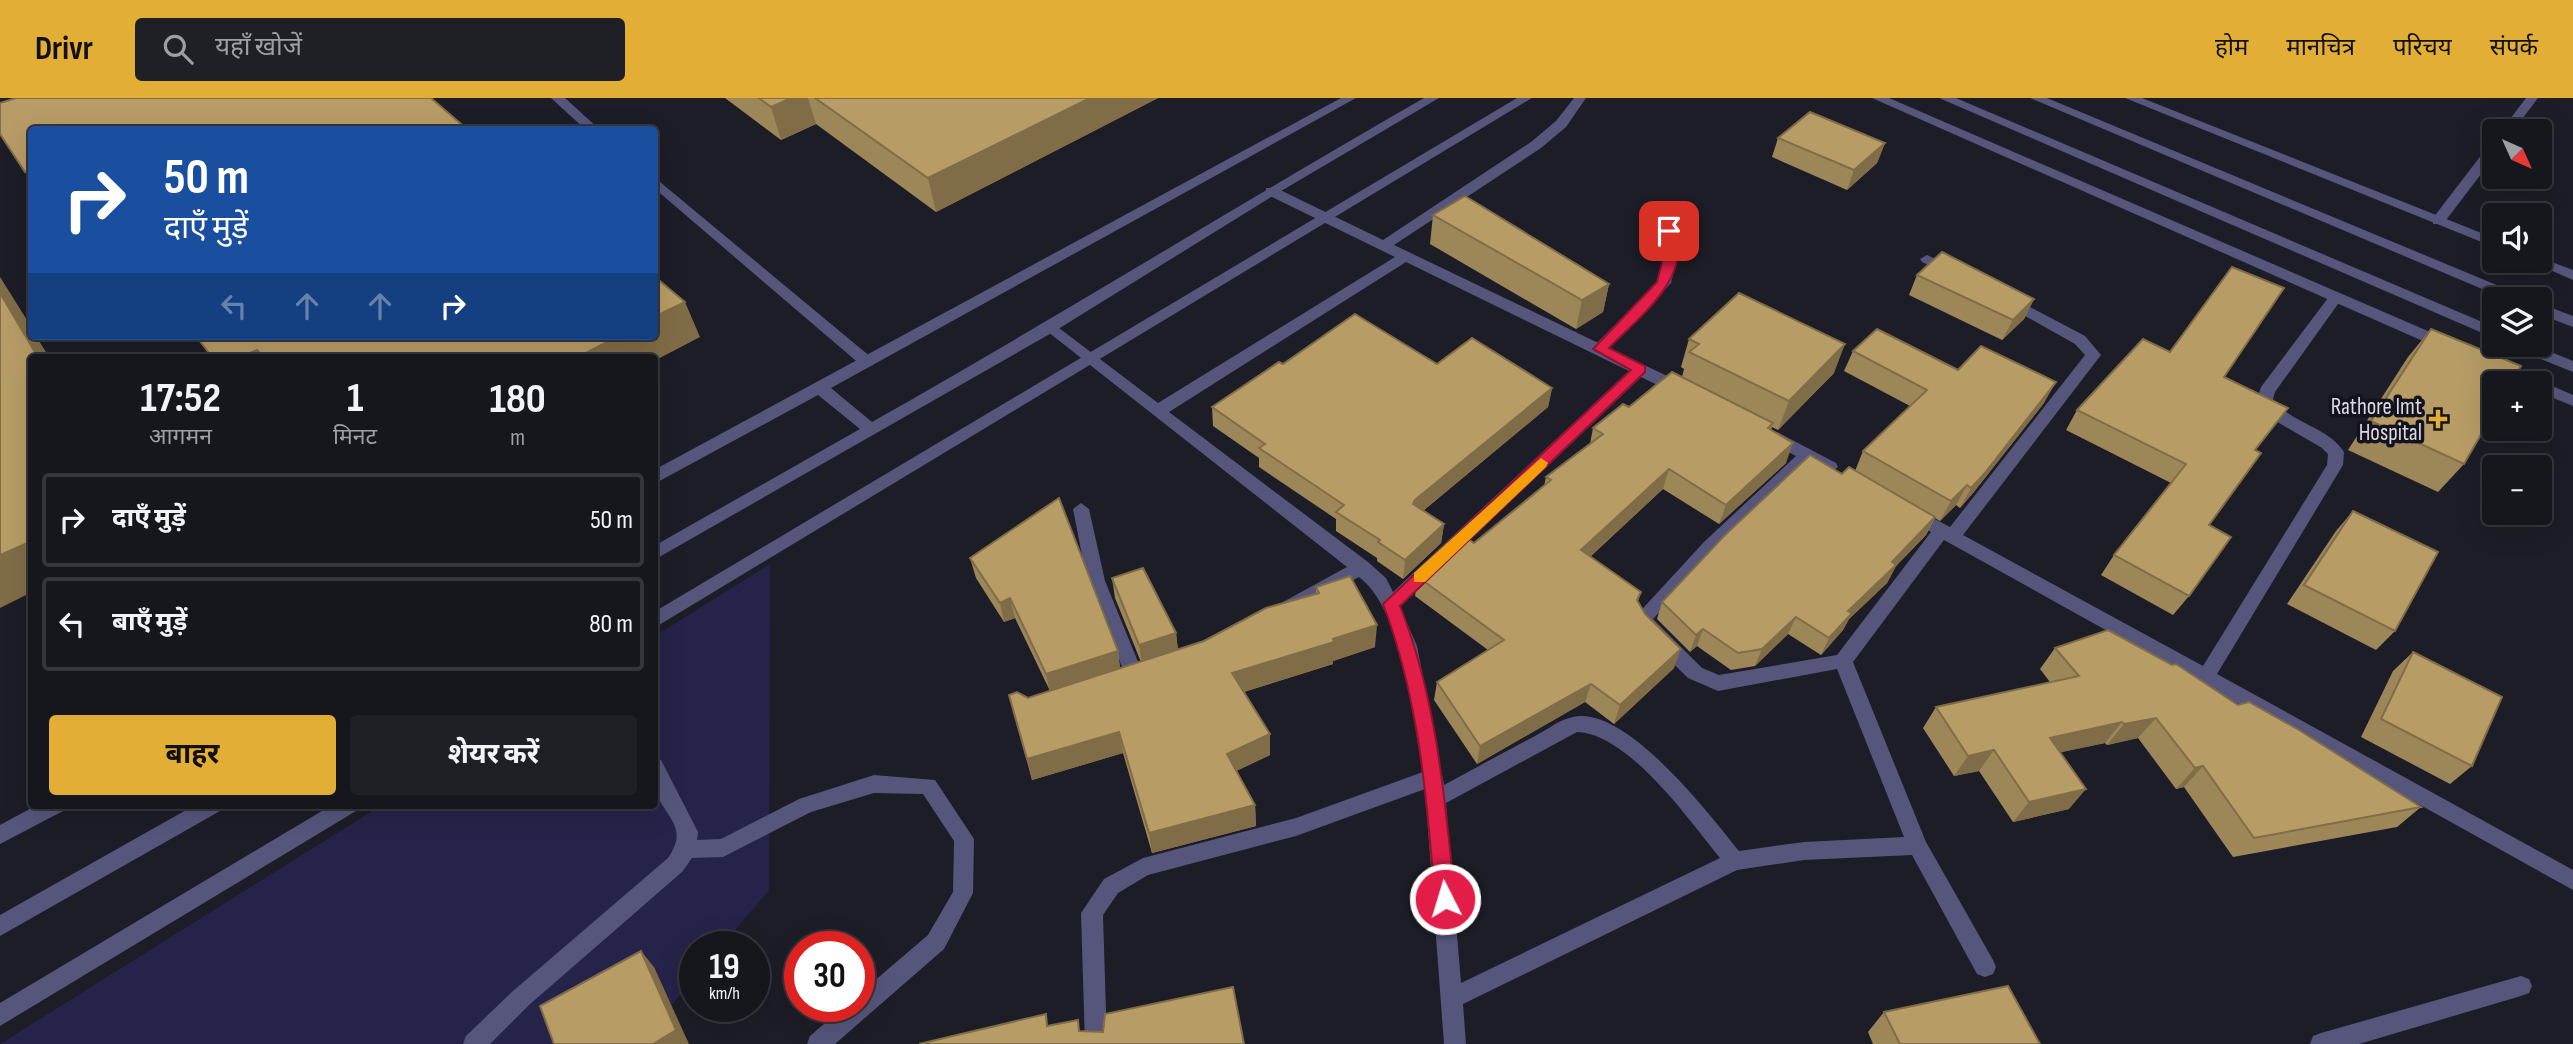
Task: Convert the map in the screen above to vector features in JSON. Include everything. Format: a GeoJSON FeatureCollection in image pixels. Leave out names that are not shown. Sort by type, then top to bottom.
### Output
{"type":"FeatureCollection","features":[{"type":"Feature","properties":{"kind":"street"},"geometry":{"type":"LineString","coordinates":[[557,98],[589,126]]}},
{"type":"Feature","properties":{"kind":"street"},"geometry":{"type":"LineString","coordinates":[[658,476],[1350,98]]}},
{"type":"Feature","properties":{"kind":"street"},"geometry":{"type":"LineString","coordinates":[[658,552],[1050,328],[1271,191],[1433,98]]}},
{"type":"Feature","properties":{"kind":"street"},"geometry":{"type":"LineString","coordinates":[[658,619],[1526,98]]}},
{"type":"Feature","properties":{"kind":"street"},"geometry":{"type":"LineString","coordinates":[[1384,245],[1536,145],[1561,124],[1580,98]]}},
{"type":"Feature","properties":{"kind":"street"},"geometry":{"type":"LineString","coordinates":[[1878,98],[2459,351]]}},
{"type":"Feature","properties":{"kind":"street"},"geometry":{"type":"LineString","coordinates":[[1945,98],[2482,328]]}},
{"type":"Feature","properties":{"kind":"street"},"geometry":{"type":"LineString","coordinates":[[2036,98],[2489,287]]}},
{"type":"Feature","properties":{"kind":"street"},"geometry":{"type":"LineString","coordinates":[[2131,98],[2482,238]]}},
{"type":"Feature","properties":{"kind":"street"},"geometry":{"type":"LineString","coordinates":[[2516,119],[2532,98]]}},
{"type":"Feature","properties":{"kind":"street"},"geometry":{"type":"LineString","coordinates":[[2438,221],[2482,164]]}},
{"type":"Feature","properties":{"kind":"street"},"geometry":{"type":"LineString","coordinates":[[658,184],[867,362]]}},
{"type":"Feature","properties":{"kind":"street"},"geometry":{"type":"LineString","coordinates":[[1271,191],[1700,400]]}},
{"type":"Feature","properties":{"kind":"street"},"geometry":{"type":"LineString","coordinates":[[1600,349],[1664,283],[1672,247],[1665,215]]}},
{"type":"Feature","properties":{"kind":"street"},"geometry":{"type":"LineString","coordinates":[[1158,411],[1406,256]]}},
{"type":"Feature","properties":{"kind":"street"},"geometry":{"type":"LineString","coordinates":[[1927,259],[1964,277]]}},
{"type":"Feature","properties":{"kind":"street"},"geometry":{"type":"LineString","coordinates":[[2552,267],[2573,275]]}},
{"type":"Feature","properties":{"kind":"street"},"geometry":{"type":"LineString","coordinates":[[1808,455],[1710,547],[1643,618],[1647,627],[1695,673],[1718,682],[1843,661],[2093,355],[2080,340],[2000,296]]}},
{"type":"Feature","properties":{"kind":"street"},"geometry":{"type":"LineString","coordinates":[[2206,677],[2335,464],[2336,452],[2329,444],[2285,421],[2270,409],[2265,400],[2267,391],[2336,297]]}},
{"type":"Feature","properties":{"kind":"street"},"geometry":{"type":"LineString","coordinates":[[2552,313],[2573,322]]}},
{"type":"Feature","properties":{"kind":"street"},"geometry":{"type":"LineString","coordinates":[[1050,328],[1380,583],[1408,646],[1434,777],[1455,1044]]}},
{"type":"Feature","properties":{"kind":"street"},"geometry":{"type":"LineString","coordinates":[[2549,357],[2573,367]]}},
{"type":"Feature","properties":{"kind":"street"},"geometry":{"type":"LineString","coordinates":[[2483,362],[2504,371]]}},
{"type":"Feature","properties":{"kind":"street"},"geometry":{"type":"LineString","coordinates":[[1391,604],[1640,369]]}},
{"type":"Feature","properties":{"kind":"street"},"geometry":{"type":"LineString","coordinates":[[820,387],[871,430]]}},
{"type":"Feature","properties":{"kind":"street"},"geometry":{"type":"LineString","coordinates":[[2552,392],[2573,401]]}},
{"type":"Feature","properties":{"kind":"street"},"geometry":{"type":"LineString","coordinates":[[1760,430],[1844,476]]}},
{"type":"Feature","properties":{"kind":"street"},"geometry":{"type":"LineString","coordinates":[[1893,503],[2573,881]]}},
{"type":"Feature","properties":{"kind":"street"},"geometry":{"type":"LineString","coordinates":[[1081,509],[1096,581],[1134,674]]}},
{"type":"Feature","properties":{"kind":"street"},"geometry":{"type":"LineString","coordinates":[[1268,618],[1362,567]]}},
{"type":"Feature","properties":{"kind":"street"},"geometry":{"type":"LineString","coordinates":[[1843,661],[1918,846],[1985,967]]}},
{"type":"Feature","properties":{"kind":"street"},"geometry":{"type":"LineString","coordinates":[[1436,799],[1575,724],[1593,723],[1606,729],[1658,770],[1735,861]]}},
{"type":"Feature","properties":{"kind":"street"},"geometry":{"type":"LineString","coordinates":[[474,1044],[532,989],[676,864],[686,849],[688,832],[658,774]]}},
{"type":"Feature","properties":{"kind":"street"},"geometry":{"type":"LineString","coordinates":[[1096,1044],[1091,913],[1111,886],[1143,867],[1296,827],[1434,777]]}},
{"type":"Feature","properties":{"kind":"street"},"geometry":{"type":"LineString","coordinates":[[686,849],[723,848],[806,805],[874,784],[928,786],[950,818],[964,839],[963,893],[936,942],[818,1044]]}},
{"type":"Feature","properties":{"kind":"street"},"geometry":{"type":"LineString","coordinates":[[0,835],[49,809]]}},
{"type":"Feature","properties":{"kind":"street"},"geometry":{"type":"LineString","coordinates":[[0,926],[206,809]]}},
{"type":"Feature","properties":{"kind":"street"},"geometry":{"type":"LineString","coordinates":[[0,1015],[342,809]]}},
{"type":"Feature","properties":{"kind":"street"},"geometry":{"type":"LineString","coordinates":[[1453,998],[1735,861],[1804,851],[1918,846]]}},
{"type":"Feature","properties":{"kind":"street"},"geometry":{"type":"LineString","coordinates":[[2321,1044],[2521,986]]}},
{"type":"Feature","properties":{"kind":"shaded area"},"geometry":{"type":"Polygon","coordinates":[[[770,564],[769,890],[734,931],[679,931],[679,996],[639,1044],[0,1044],[376,809],[658,809],[658,634],[770,564]]]}},
{"type":"Feature","properties":{"kind":"building"},"geometry":{"type":"Polygon","coordinates":[[[16,98],[431,98],[463,126],[28,126],[28,171],[25,172],[0,134],[0,103],[16,98]]]}},
{"type":"Feature","properties":{"kind":"building"},"geometry":{"type":"Polygon","coordinates":[[[759,98],[791,98],[771,107],[759,98]]]}},
{"type":"Feature","properties":{"kind":"building"},"geometry":{"type":"Polygon","coordinates":[[[815,98],[1090,98],[928,178],[815,98]]]}},
{"type":"Feature","properties":{"kind":"building"},"geometry":{"type":"Polygon","coordinates":[[[1810,112],[1885,143],[1854,170],[1778,138],[1810,112]]]}},
{"type":"Feature","properties":{"kind":"building"},"geometry":{"type":"Polygon","coordinates":[[[1465,196],[1609,284],[1582,300],[1433,215],[1465,196]]]}},
{"type":"Feature","properties":{"kind":"building"},"geometry":{"type":"Polygon","coordinates":[[[1942,252],[2034,299],[2013,320],[1917,275],[1942,252]]]}},
{"type":"Feature","properties":{"kind":"building"},"geometry":{"type":"Polygon","coordinates":[[[2232,267],[2284,288],[2224,377],[2288,408],[2255,450],[2261,453],[2209,525],[2231,537],[2189,596],[2114,555],[2186,464],[2077,410],[2143,339],[2170,352],[2232,267]]]}},
{"type":"Feature","properties":{"kind":"building"},"geometry":{"type":"Polygon","coordinates":[[[658,279],[685,302],[658,315],[658,279]]]}},
{"type":"Feature","properties":{"kind":"building"},"geometry":{"type":"Polygon","coordinates":[[[0,293],[36,354],[28,354],[28,543],[0,555],[0,293]]]}},
{"type":"Feature","properties":{"kind":"building"},"geometry":{"type":"Polygon","coordinates":[[[1739,293],[1845,344],[1789,401],[1689,352],[1699,344],[1689,339],[1739,293]]]}},
{"type":"Feature","properties":{"kind":"building"},"geometry":{"type":"Polygon","coordinates":[[[1355,314],[1437,364],[1472,338],[1552,388],[1415,500],[1413,504],[1444,524],[1405,560],[1378,542],[1380,540],[1336,512],[1344,505],[1259,448],[1265,444],[1212,407],[1279,362],[1283,364],[1355,314]]]}},
{"type":"Feature","properties":{"kind":"building"},"geometry":{"type":"Polygon","coordinates":[[[1877,329],[1958,370],[1981,346],[2056,382],[1984,474],[1971,488],[1967,485],[1951,501],[1863,451],[1927,390],[1853,351],[1877,329]]]}},
{"type":"Feature","properties":{"kind":"building"},"geometry":{"type":"Polygon","coordinates":[[[2431,329],[2482,350],[2482,357],[2499,357],[2521,366],[2518,371],[2482,371],[2482,433],[2464,464],[2371,421],[2431,329]]]}},
{"type":"Feature","properties":{"kind":"building"},"geometry":{"type":"Polygon","coordinates":[[[199,340],[611,340],[584,354],[260,354],[257,350],[248,354],[210,354],[199,340]]]}},
{"type":"Feature","properties":{"kind":"building"},"geometry":{"type":"Polygon","coordinates":[[[1672,372],[1773,423],[1768,428],[1793,443],[1726,505],[1669,469],[1581,550],[1641,592],[1637,600],[1645,614],[1681,649],[1620,705],[1591,684],[1480,746],[1437,682],[1504,640],[1418,577],[1462,535],[1474,543],[1551,480],[1546,477],[1603,434],[1593,428],[1623,404],[1629,407],[1672,372]]]}},
{"type":"Feature","properties":{"kind":"building"},"geometry":{"type":"Polygon","coordinates":[[[1810,455],[1842,474],[1849,467],[1935,517],[1892,562],[1896,565],[1848,611],[1852,613],[1829,638],[1796,617],[1762,649],[1738,653],[1703,629],[1696,635],[1662,602],[1724,536],[1810,455]]]}},
{"type":"Feature","properties":{"kind":"building"},"geometry":{"type":"Polygon","coordinates":[[[1059,498],[1118,651],[1046,674],[1010,598],[1000,603],[970,558],[1059,498]]]}},
{"type":"Feature","properties":{"kind":"building"},"geometry":{"type":"Polygon","coordinates":[[[2353,511],[2438,552],[2395,631],[2304,585],[2353,511]]]}},
{"type":"Feature","properties":{"kind":"building"},"geometry":{"type":"Polygon","coordinates":[[[1143,568],[1176,633],[1139,645],[1112,578],[1143,568]]]}},
{"type":"Feature","properties":{"kind":"building"},"geometry":{"type":"Polygon","coordinates":[[[1350,576],[1377,625],[1333,639],[1334,642],[1232,673],[1270,734],[1227,754],[1255,805],[1149,833],[1119,732],[1027,759],[1009,695],[1017,692],[1028,698],[1204,641],[1266,608],[1319,593],[1316,587],[1350,576]]]}},
{"type":"Feature","properties":{"kind":"building"},"geometry":{"type":"Polygon","coordinates":[[[2108,630],[2172,665],[2176,664],[2238,705],[2249,702],[2299,730],[2421,807],[2254,838],[2203,766],[2195,768],[2156,718],[2124,724],[2122,722],[2050,738],[2086,789],[2029,802],[1994,750],[1968,756],[1936,707],[2079,676],[2055,648],[2108,630]]]}},
{"type":"Feature","properties":{"kind":"building"},"geometry":{"type":"Polygon","coordinates":[[[2413,652],[2502,697],[2472,766],[2381,719],[2413,652]]]}},
{"type":"Feature","properties":{"kind":"building"},"geometry":{"type":"Polygon","coordinates":[[[641,951],[676,1030],[653,1044],[554,1044],[540,1006],[641,951]]]}},
{"type":"Feature","properties":{"kind":"building"},"geometry":{"type":"Polygon","coordinates":[[[2008,986],[2040,1044],[1900,1044],[1884,1012],[2008,986]]]}},
{"type":"Feature","properties":{"kind":"building"},"geometry":{"type":"Polygon","coordinates":[[[1233,987],[1244,1044],[919,1044],[1046,1014],[1047,1026],[1078,1020],[1079,1031],[1103,1032],[1105,1014],[1233,987]]]}},
{"type":"Feature","properties":{"kind":"slow traffic"},"geometry":{"type":"LineString","coordinates":[[1420,577],[1541,463]]}},
{"type":"Feature","properties":{"kind":"place","name":"Rathore Imt Hospital"},"geometry":{"type":"Point","coordinates":[2438,419]}},
{"type":"Feature","properties":{"kind":"route"},"geometry":{"type":"LineString","coordinates":[[1445,899],[1434,777],[1408,646],[1391,604],[1640,369],[1600,349],[1664,283],[1672,247],[1669,231]]}}]}
